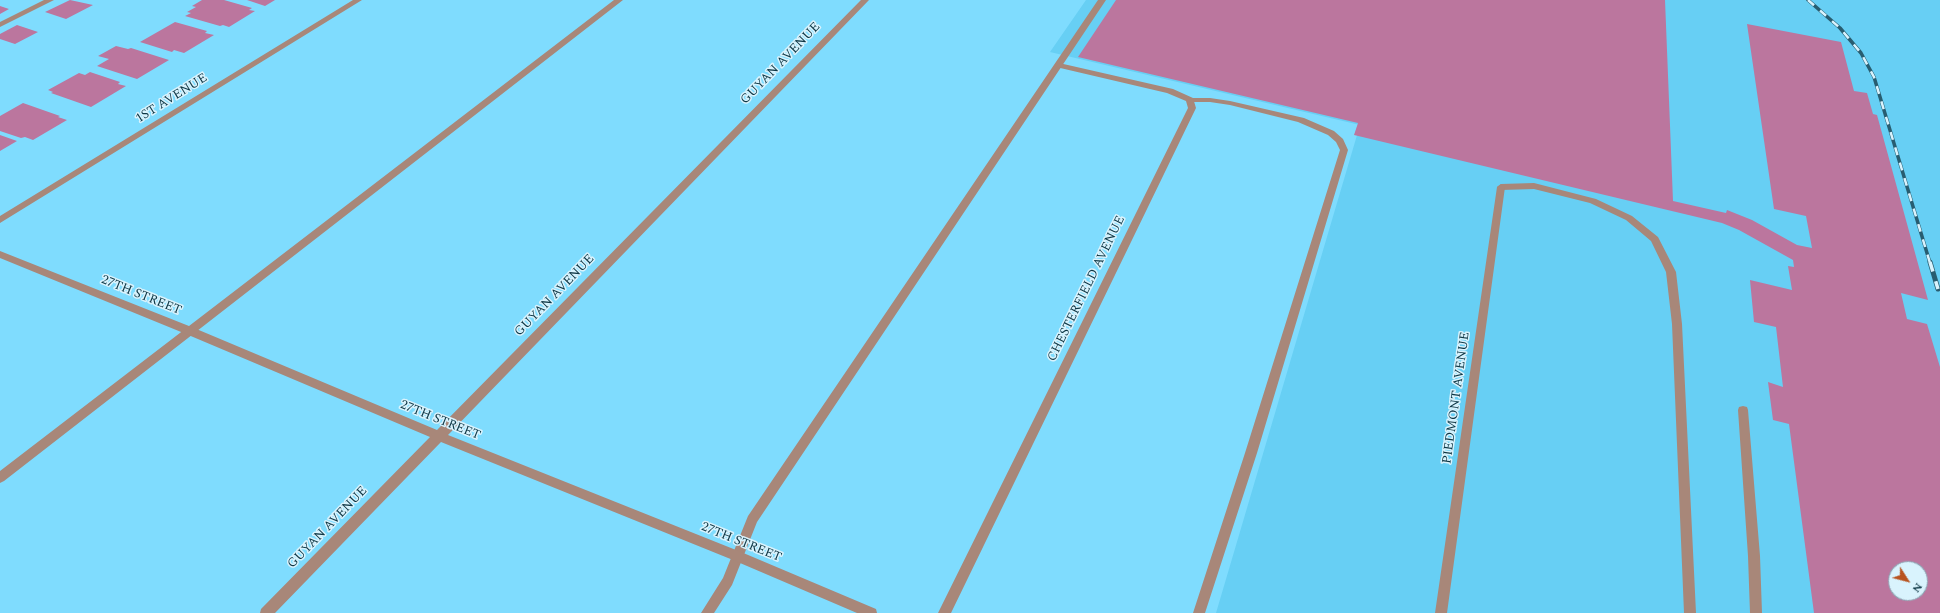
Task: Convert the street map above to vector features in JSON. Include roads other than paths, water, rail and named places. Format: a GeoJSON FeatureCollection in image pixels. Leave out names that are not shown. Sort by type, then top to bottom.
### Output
{"type":"FeatureCollection","features":[{"type":"Feature","properties":{"kind":"street"},"geometry":{"type":"LineString","coordinates":[[0,25],[50,0]]}},
{"type":"Feature","properties":{"kind":"street","name":"1ST AVENUE"},"geometry":{"type":"LineString","coordinates":[[0,220],[358,0]]}},
{"type":"Feature","properties":{"kind":"street"},"geometry":{"type":"LineString","coordinates":[[0,478],[619,0]]}},
{"type":"Feature","properties":{"kind":"street","name":"GUYAN AVENUE"},"geometry":{"type":"LineString","coordinates":[[266,613],[865,0]]}},
{"type":"Feature","properties":{"kind":"street"},"geometry":{"type":"LineString","coordinates":[[707,613],[728,580],[752,520],[1102,0]]}},
{"type":"Feature","properties":{"kind":"street"},"geometry":{"type":"LineString","coordinates":[[1059,65],[1170,91],[1190,100],[1210,100],[1230,103],[1301,120],[1331,133],[1340,141],[1344,150],[1251,453],[1199,613]]}},
{"type":"Feature","properties":{"kind":"street","name":"CHESTERFIELD AVENUE"},"geometry":{"type":"LineString","coordinates":[[944,613],[1192,108],[1190,100]]}},
{"type":"Feature","properties":{"kind":"street","name":"PIEDMONT AVENUE"},"geometry":{"type":"LineString","coordinates":[[1442,613],[1501,187],[1518,185],[1534,186],[1593,201],[1629,218],[1655,239],[1671,272],[1678,324],[1690,613]]}},
{"type":"Feature","properties":{"kind":"street","name":"27TH STREET"},"geometry":{"type":"LineString","coordinates":[[0,254],[190,331],[439,436],[737,556],[871,613]]}},
{"type":"Feature","properties":{"kind":"street"},"geometry":{"type":"LineString","coordinates":[[1743,410],[1754,556],[1756,613]]}},
{"type":"Feature","properties":{"kind":"railway"},"geometry":{"type":"LineString","coordinates":[[1808,0],[1840,28],[1861,53],[1874,77],[1930,263]]}},
{"type":"Feature","properties":{"kind":"railway"},"geometry":{"type":"LineString","coordinates":[[1930,262],[1938,289]]}}]}
